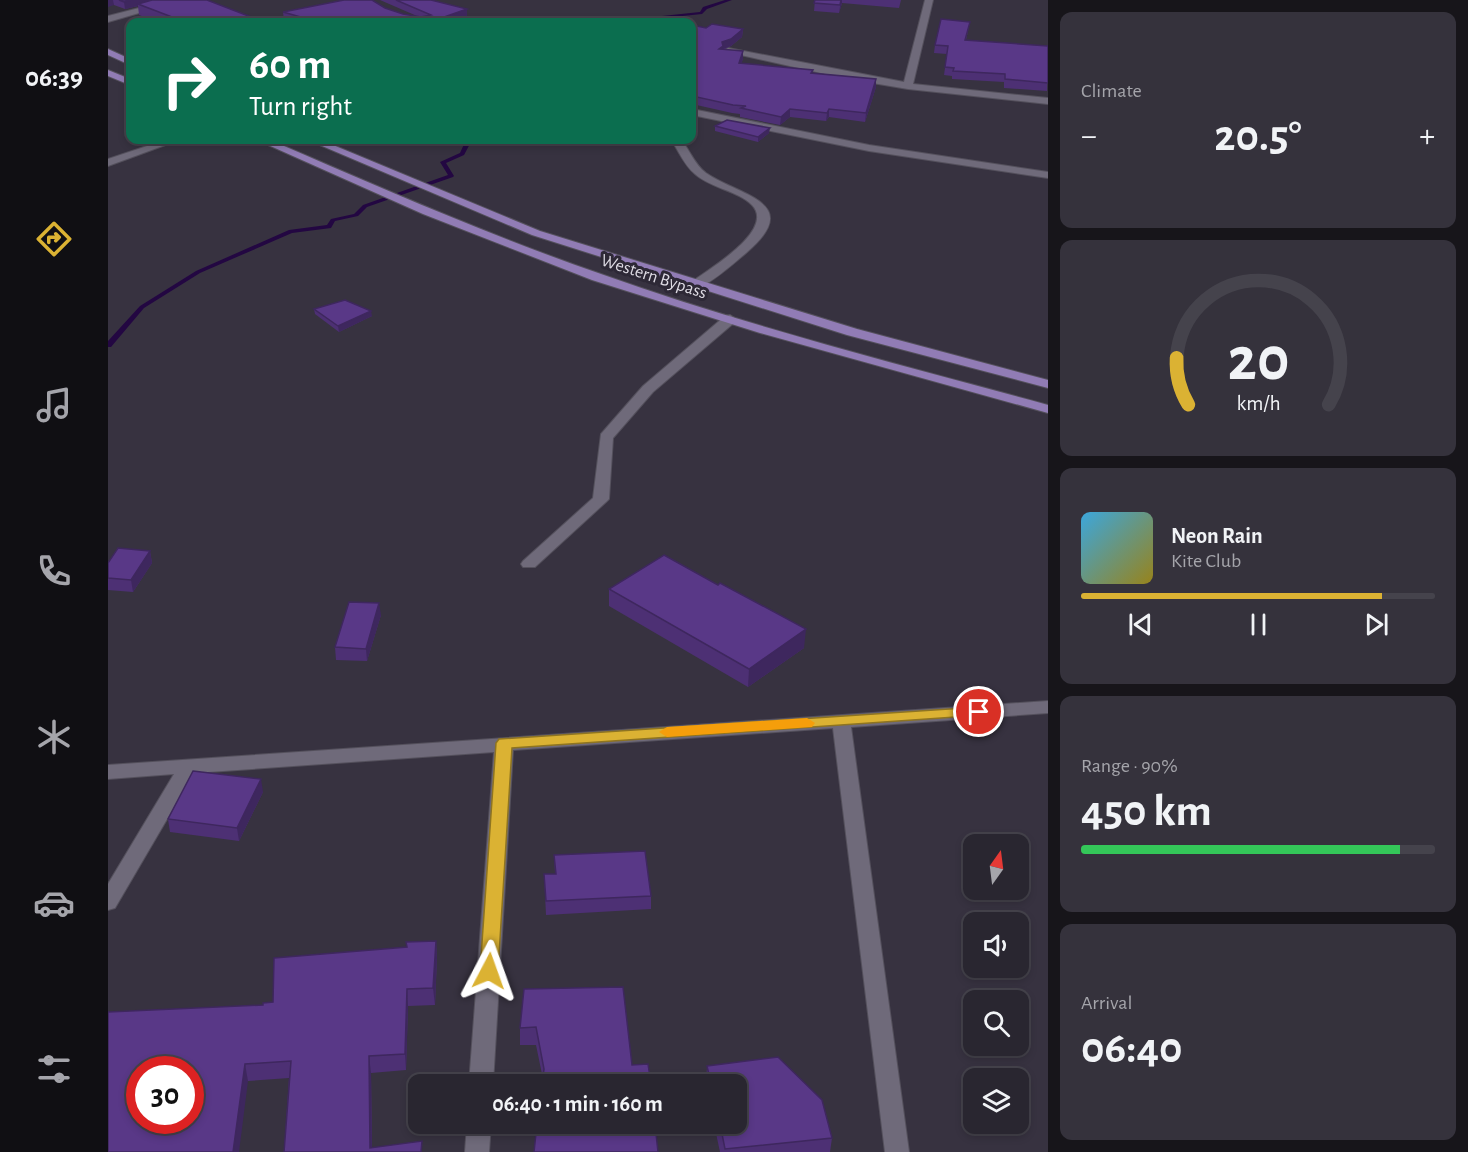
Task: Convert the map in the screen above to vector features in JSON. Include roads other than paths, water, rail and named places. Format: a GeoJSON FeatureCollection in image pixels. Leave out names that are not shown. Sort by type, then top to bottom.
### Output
{"type":"FeatureCollection","features":[{"type":"Feature","properties":{"kind":"main road"},"geometry":{"type":"LineString","coordinates":[[108,52],[126,60]]}},
{"type":"Feature","properties":{"kind":"main road"},"geometry":{"type":"LineString","coordinates":[[108,73],[126,80]]}},
{"type":"Feature","properties":{"kind":"main road","name":"Western Bypass"},"geometry":{"type":"LineString","coordinates":[[271,144],[507,244],[598,278],[730,319],[1048,409]]}},
{"type":"Feature","properties":{"kind":"main road","name":"Western Bypass"},"geometry":{"type":"LineString","coordinates":[[323,144],[536,232],[852,332],[1048,384]]}},
{"type":"Feature","properties":{"kind":"street"},"geometry":{"type":"LineString","coordinates":[[108,19],[180,0]]}},
{"type":"Feature","properties":{"kind":"street"},"geometry":{"type":"LineString","coordinates":[[908,86],[929,0]]}},
{"type":"Feature","properties":{"kind":"street"},"geometry":{"type":"LineString","coordinates":[[728,51],[908,86],[1048,101]]}},
{"type":"Feature","properties":{"kind":"street"},"geometry":{"type":"LineString","coordinates":[[696,113],[854,147],[1048,176]]}},
{"type":"Feature","properties":{"kind":"street"},"geometry":{"type":"LineString","coordinates":[[108,163],[163,144]]}},
{"type":"Feature","properties":{"kind":"street"},"geometry":{"type":"LineString","coordinates":[[680,144],[690,163],[698,172],[756,202],[763,211],[763,224],[756,237],[697,284]]}},
{"type":"Feature","properties":{"kind":"street"},"geometry":{"type":"LineString","coordinates":[[529,564],[601,499],[606,437],[648,389],[730,319]]}},
{"type":"Feature","properties":{"kind":"street"},"geometry":{"type":"LineString","coordinates":[[108,772],[1048,707]]}},
{"type":"Feature","properties":{"kind":"street"},"geometry":{"type":"LineString","coordinates":[[841,721],[897,1152]]}},
{"type":"Feature","properties":{"kind":"street"},"geometry":{"type":"LineString","coordinates":[[483,1074],[504,743]]}},
{"type":"Feature","properties":{"kind":"street"},"geometry":{"type":"LineString","coordinates":[[108,902],[188,766]]}},
{"type":"Feature","properties":{"kind":"street"},"geometry":{"type":"LineString","coordinates":[[477,1152],[478,1134]]}},
{"type":"Feature","properties":{"kind":"waterway"},"geometry":{"type":"LineString","coordinates":[[654,18],[702,13],[705,8],[730,0]]}},
{"type":"Feature","properties":{"kind":"waterway"},"geometry":{"type":"LineString","coordinates":[[108,345],[142,307],[198,272],[291,231],[329,227],[333,220],[356,215],[365,206],[451,176],[443,162],[462,154],[467,144]]}}]}
